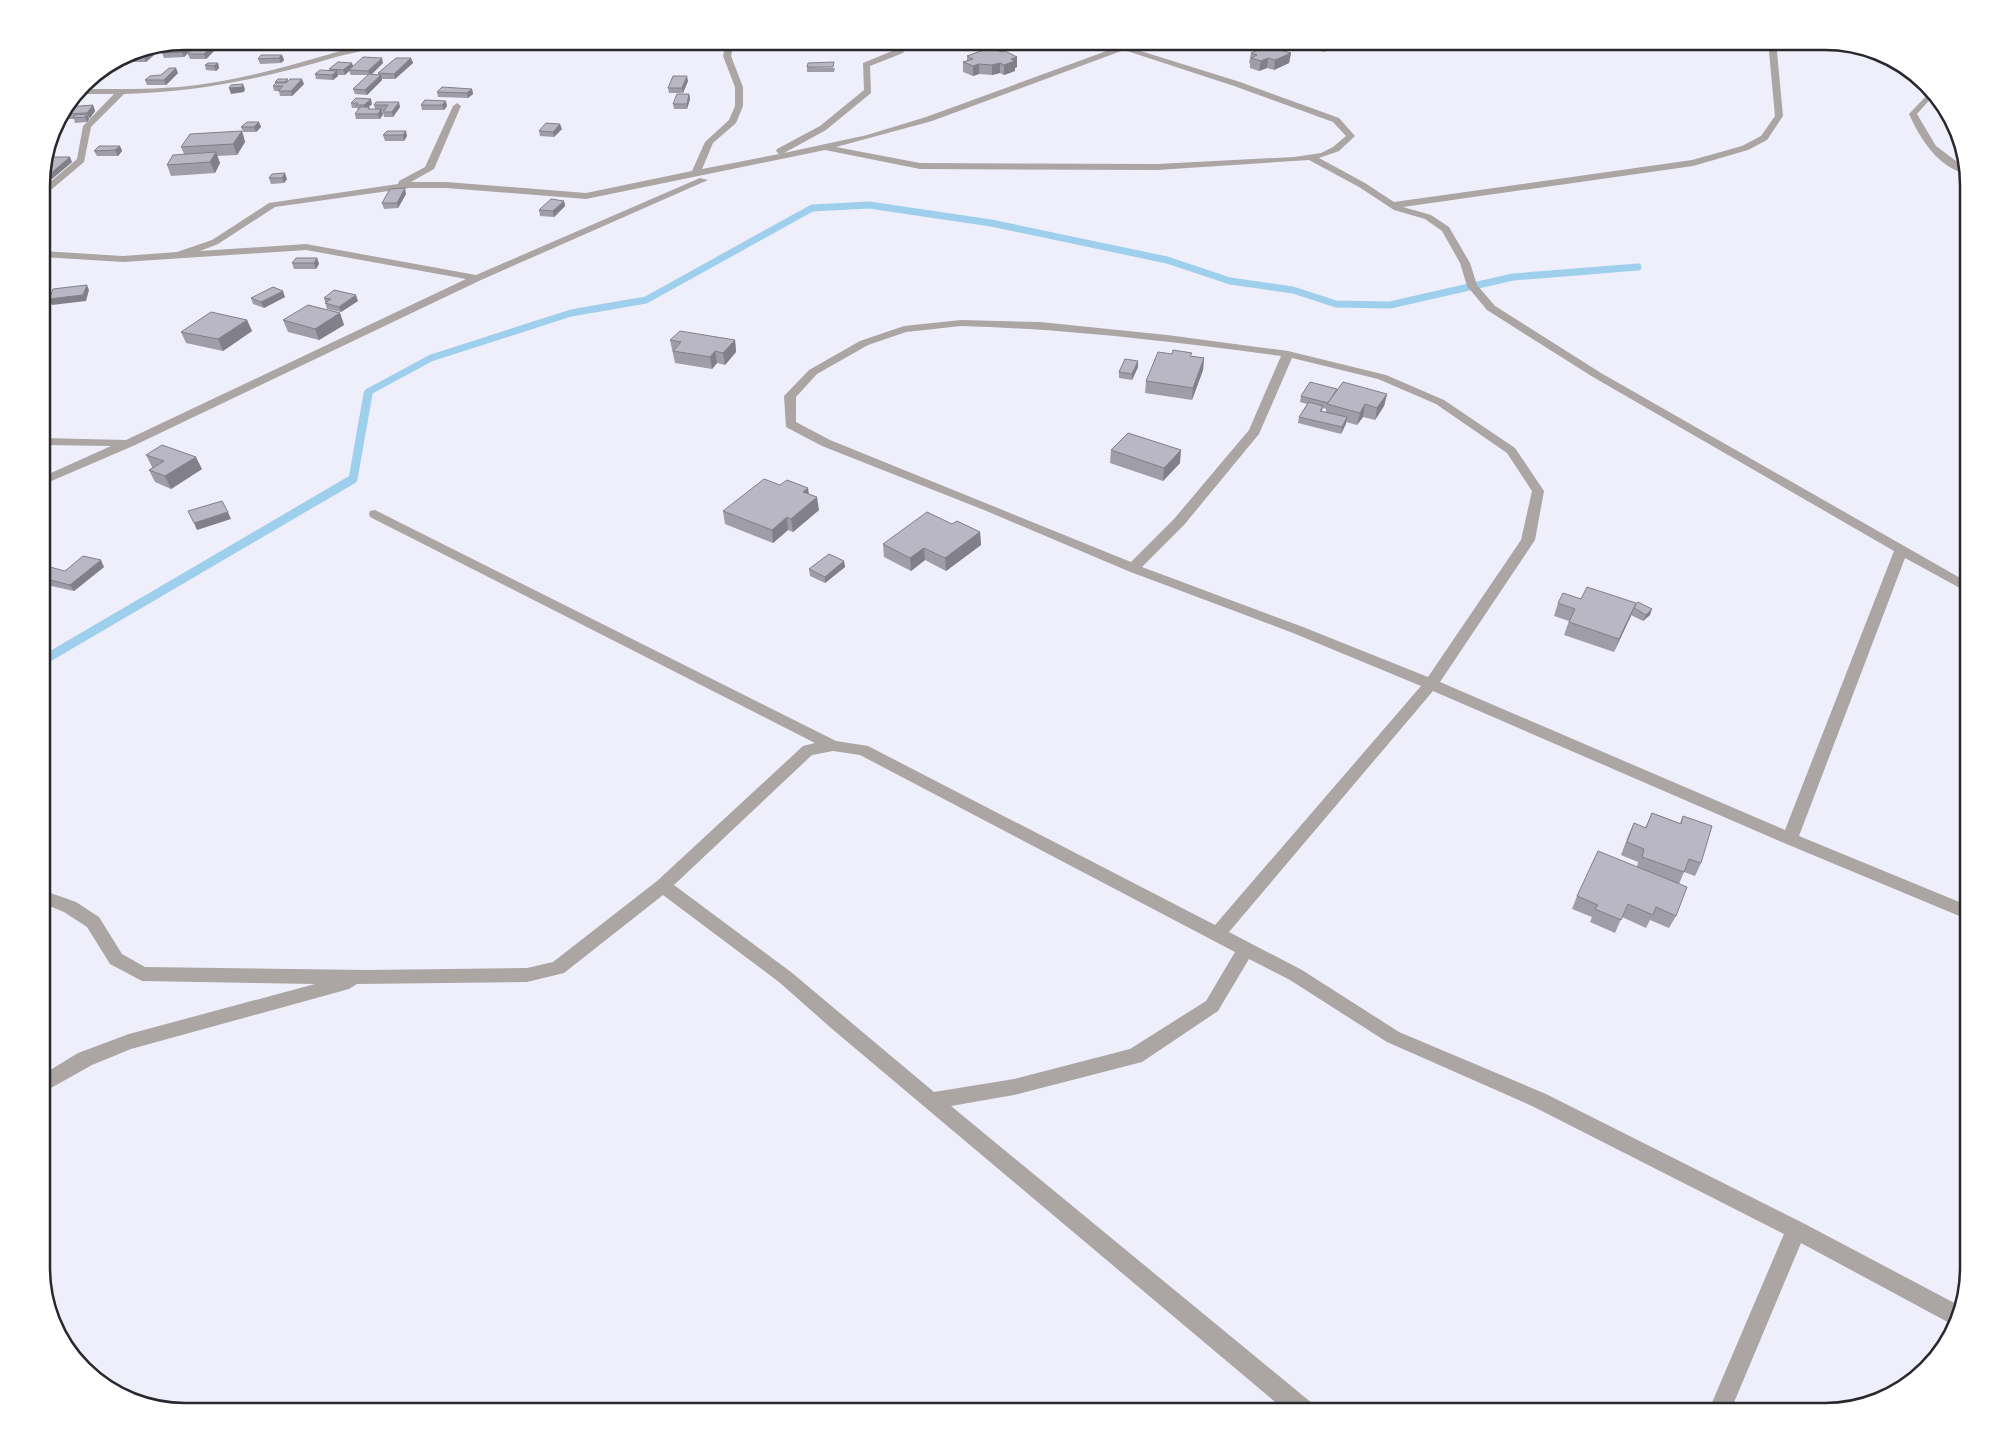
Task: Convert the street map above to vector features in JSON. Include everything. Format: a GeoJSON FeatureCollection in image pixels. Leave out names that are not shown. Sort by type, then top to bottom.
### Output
{"type":"FeatureCollection","features":[{"type":"Feature","properties":{"kind":"street"},"geometry":{"type":"LineString","coordinates":[[88,92],[176,89],[231,81],[278,72],[353,50]]}},
{"type":"Feature","properties":{"kind":"street"},"geometry":{"type":"LineString","coordinates":[[695,175],[709,142],[733,121],[738,106],[739,87],[727,56],[729,50]]}},
{"type":"Feature","properties":{"kind":"street"},"geometry":{"type":"LineString","coordinates":[[762,160],[823,128],[868,91],[866,65],[901,50]]}},
{"type":"Feature","properties":{"kind":"street"},"geometry":{"type":"LineString","coordinates":[[177,256],[215,242],[272,205],[396,186],[446,184],[586,196],[824,147],[869,137],[928,119],[1120,50]]}},
{"type":"Feature","properties":{"kind":"street"},"geometry":{"type":"LineString","coordinates":[[824,147],[920,166],[1157,167],[1294,160],[1323,155],[1336,149],[1351,136],[1336,120],[1237,84],[1132,50]]}},
{"type":"Feature","properties":{"kind":"street"},"geometry":{"type":"LineString","coordinates":[[1393,205],[1693,163],[1745,148],[1764,138],[1779,116],[1773,50]]}},
{"type":"Feature","properties":{"kind":"street"},"geometry":{"type":"LineString","coordinates":[[50,186],[81,160],[87,126],[122,91]]}},
{"type":"Feature","properties":{"kind":"street"},"geometry":{"type":"LineString","coordinates":[[1927,98],[1913,114],[1925,142],[1953,166],[1959,168]]}},
{"type":"Feature","properties":{"kind":"street"},"geometry":{"type":"LineString","coordinates":[[396,186],[430,169],[458,106]]}},
{"type":"Feature","properties":{"kind":"street"},"geometry":{"type":"LineString","coordinates":[[1310,157],[1362,185],[1393,205],[1428,217],[1446,229],[1465,262],[1472,286],[1491,308],[1597,375],[1960,584]]}},
{"type":"Feature","properties":{"kind":"street"},"geometry":{"type":"LineString","coordinates":[[50,478],[129,443],[477,278],[732,167]]}},
{"type":"Feature","properties":{"kind":"street"},"geometry":{"type":"LineString","coordinates":[[50,254],[123,259],[306,247],[477,278]]}},
{"type":"Feature","properties":{"kind":"street"},"geometry":{"type":"LineString","coordinates":[[1217,935],[1431,684],[1528,540],[1538,490],[1511,451],[1440,402],[1382,377],[1288,354],[1167,338],[1040,325],[962,323],[904,329],[864,343],[813,372],[790,396],[790,424],[826,443],[988,507],[1133,568],[1298,630],[1431,684],[1790,839],[1960,908]]}},
{"type":"Feature","properties":{"kind":"street"},"geometry":{"type":"LineString","coordinates":[[1133,568],[1179,522],[1256,430],[1288,354]]}},
{"type":"Feature","properties":{"kind":"street"},"geometry":{"type":"LineString","coordinates":[[50,441],[129,443]]}},
{"type":"Feature","properties":{"kind":"street"},"geometry":{"type":"LineString","coordinates":[[375,514],[834,746]]}},
{"type":"Feature","properties":{"kind":"street"},"geometry":{"type":"LineString","coordinates":[[1790,839],[1901,550]]}},
{"type":"Feature","properties":{"kind":"street"},"geometry":{"type":"LineString","coordinates":[[50,899],[70,907],[93,922],[116,959],[142,974],[175,976],[367,977],[527,975],[558,968],[663,886],[808,750],[834,746],[863,750],[1296,975],[1393,1037],[1539,1100],[1796,1230],[1952,1313]]}},
{"type":"Feature","properties":{"kind":"street"},"geometry":{"type":"LineString","coordinates":[[663,886],[785,977],[837,1023],[1294,1403]]}},
{"type":"Feature","properties":{"kind":"street"},"geometry":{"type":"LineString","coordinates":[[932,1101],[1014,1087],[1135,1056],[1212,1006],[1246,950]]}},
{"type":"Feature","properties":{"kind":"street"},"geometry":{"type":"LineString","coordinates":[[50,1080],[85,1059],[129,1042],[367,977]]}},
{"type":"Feature","properties":{"kind":"street"},"geometry":{"type":"LineString","coordinates":[[1723,1403],[1796,1230]]}},
{"type":"Feature","properties":{"kind":"building"},"geometry":{"type":"Polygon","coordinates":[[[184,50],[182,52],[162,53],[168,51],[184,50]]]}},
{"type":"Feature","properties":{"kind":"building"},"geometry":{"type":"Polygon","coordinates":[[[192,50],[208,50],[204,54],[188,54],[192,50]]]}},
{"type":"Feature","properties":{"kind":"building"},"geometry":{"type":"Polygon","coordinates":[[[984,50],[996,50],[1005,51],[1017,57],[1011,59],[1015,61],[1004,65],[1000,63],[973,66],[963,62],[973,59],[967,56],[984,50]]]}},
{"type":"Feature","properties":{"kind":"building"},"geometry":{"type":"Polygon","coordinates":[[[1258,50],[1281,50],[1291,53],[1275,60],[1268,58],[1261,61],[1251,58],[1257,55],[1251,53],[1258,50]]]}},
{"type":"Feature","properties":{"kind":"building"},"geometry":{"type":"Polygon","coordinates":[[[261,55],[282,55],[279,58],[258,59],[261,55]]]}},
{"type":"Feature","properties":{"kind":"building"},"geometry":{"type":"Polygon","coordinates":[[[363,57],[382,58],[368,71],[349,70],[363,57]]]}},
{"type":"Feature","properties":{"kind":"building"},"geometry":{"type":"Polygon","coordinates":[[[396,58],[411,58],[394,74],[378,73],[396,58]]]}},
{"type":"Feature","properties":{"kind":"building"},"geometry":{"type":"Polygon","coordinates":[[[338,62],[352,63],[343,70],[329,69],[338,62]]]}},
{"type":"Feature","properties":{"kind":"building"},"geometry":{"type":"Polygon","coordinates":[[[834,62],[833,67],[807,67],[808,63],[834,62]]]}},
{"type":"Feature","properties":{"kind":"building"},"geometry":{"type":"Polygon","coordinates":[[[208,63],[218,63],[214,66],[205,65],[208,63]]]}},
{"type":"Feature","properties":{"kind":"building"},"geometry":{"type":"Polygon","coordinates":[[[169,68],[176,68],[164,80],[145,80],[150,76],[161,75],[169,68]]]}},
{"type":"Feature","properties":{"kind":"building"},"geometry":{"type":"Polygon","coordinates":[[[320,70],[337,71],[332,75],[315,74],[320,70]]]}},
{"type":"Feature","properties":{"kind":"building"},"geometry":{"type":"Polygon","coordinates":[[[369,74],[381,75],[365,90],[353,89],[369,74]]]}},
{"type":"Feature","properties":{"kind":"building"},"geometry":{"type":"Polygon","coordinates":[[[673,76],[687,76],[682,88],[668,88],[673,76]]]}},
{"type":"Feature","properties":{"kind":"building"},"geometry":{"type":"Polygon","coordinates":[[[278,79],[288,79],[285,82],[275,82],[278,79]]]}},
{"type":"Feature","properties":{"kind":"building"},"geometry":{"type":"Polygon","coordinates":[[[290,79],[302,79],[291,91],[278,91],[283,86],[273,86],[276,83],[286,83],[290,79]]]}},
{"type":"Feature","properties":{"kind":"building"},"geometry":{"type":"Polygon","coordinates":[[[243,84],[242,87],[229,88],[231,85],[243,84]]]}},
{"type":"Feature","properties":{"kind":"building"},"geometry":{"type":"Polygon","coordinates":[[[442,87],[472,89],[467,93],[437,92],[442,87]]]}},
{"type":"Feature","properties":{"kind":"building"},"geometry":{"type":"Polygon","coordinates":[[[677,94],[689,94],[687,104],[673,104],[677,94]]]}},
{"type":"Feature","properties":{"kind":"building"},"geometry":{"type":"Polygon","coordinates":[[[356,98],[371,99],[364,105],[351,103],[356,98]]]}},
{"type":"Feature","properties":{"kind":"building"},"geometry":{"type":"Polygon","coordinates":[[[425,100],[446,101],[442,105],[421,105],[425,100]]]}},
{"type":"Feature","properties":{"kind":"building"},"geometry":{"type":"Polygon","coordinates":[[[376,102],[399,102],[392,112],[383,112],[388,105],[374,105],[376,102]]]}},
{"type":"Feature","properties":{"kind":"building"},"geometry":{"type":"Polygon","coordinates":[[[93,105],[87,113],[71,114],[76,106],[93,105]]]}},
{"type":"Feature","properties":{"kind":"building"},"geometry":{"type":"Polygon","coordinates":[[[360,107],[381,109],[378,114],[355,114],[360,107]]]}},
{"type":"Feature","properties":{"kind":"building"},"geometry":{"type":"Polygon","coordinates":[[[87,114],[85,117],[73,118],[75,115],[87,114]]]}},
{"type":"Feature","properties":{"kind":"building"},"geometry":{"type":"Polygon","coordinates":[[[247,122],[259,122],[254,127],[241,127],[247,122]]]}},
{"type":"Feature","properties":{"kind":"building"},"geometry":{"type":"Polygon","coordinates":[[[546,123],[560,124],[553,132],[539,131],[546,123]]]}},
{"type":"Feature","properties":{"kind":"building"},"geometry":{"type":"Polygon","coordinates":[[[242,131],[233,144],[181,147],[190,134],[242,131]]]}},
{"type":"Feature","properties":{"kind":"building"},"geometry":{"type":"Polygon","coordinates":[[[387,131],[406,131],[403,135],[383,135],[387,131]]]}},
{"type":"Feature","properties":{"kind":"building"},"geometry":{"type":"Polygon","coordinates":[[[99,146],[120,146],[115,150],[94,151],[99,146]]]}},
{"type":"Feature","properties":{"kind":"building"},"geometry":{"type":"Polygon","coordinates":[[[216,152],[210,162],[167,165],[173,155],[216,152]]]}},
{"type":"Feature","properties":{"kind":"building"},"geometry":{"type":"Polygon","coordinates":[[[53,157],[70,157],[50,174],[53,157]]]}},
{"type":"Feature","properties":{"kind":"building"},"geometry":{"type":"Polygon","coordinates":[[[285,173],[282,178],[269,178],[272,174],[285,173]]]}},
{"type":"Feature","properties":{"kind":"building"},"geometry":{"type":"Polygon","coordinates":[[[405,188],[397,203],[382,203],[390,189],[405,188]]]}},
{"type":"Feature","properties":{"kind":"building"},"geometry":{"type":"Polygon","coordinates":[[[551,199],[564,201],[553,211],[539,210],[551,199]]]}},
{"type":"Feature","properties":{"kind":"building"},"geometry":{"type":"Polygon","coordinates":[[[296,258],[317,258],[314,263],[292,263],[296,258]]]}},
{"type":"Feature","properties":{"kind":"building"},"geometry":{"type":"Polygon","coordinates":[[[87,285],[83,295],[50,299],[53,289],[87,285]]]}},
{"type":"Feature","properties":{"kind":"building"},"geometry":{"type":"Polygon","coordinates":[[[273,287],[283,291],[261,302],[251,298],[273,287]]]}},
{"type":"Feature","properties":{"kind":"building"},"geometry":{"type":"Polygon","coordinates":[[[334,290],[356,295],[339,307],[325,303],[331,299],[324,298],[334,290]]]}},
{"type":"Feature","properties":{"kind":"building"},"geometry":{"type":"Polygon","coordinates":[[[308,305],[340,313],[315,329],[283,320],[308,305]]]}},
{"type":"Feature","properties":{"kind":"building"},"geometry":{"type":"Polygon","coordinates":[[[211,312],[247,320],[218,339],[181,332],[211,312]]]}},
{"type":"Feature","properties":{"kind":"building"},"geometry":{"type":"Polygon","coordinates":[[[680,331],[735,340],[723,353],[715,351],[710,357],[673,351],[681,342],[670,340],[680,331]]]}},
{"type":"Feature","properties":{"kind":"building"},"geometry":{"type":"Polygon","coordinates":[[[1173,350],[1192,353],[1190,356],[1204,358],[1193,388],[1146,381],[1158,352],[1172,354],[1173,350]]]}},
{"type":"Feature","properties":{"kind":"building"},"geometry":{"type":"Polygon","coordinates":[[[1125,359],[1138,361],[1132,374],[1119,372],[1125,359]]]}},
{"type":"Feature","properties":{"kind":"building"},"geometry":{"type":"Polygon","coordinates":[[[1310,382],[1337,389],[1328,403],[1301,396],[1310,382]]]}},
{"type":"Feature","properties":{"kind":"building"},"geometry":{"type":"Polygon","coordinates":[[[1343,382],[1387,394],[1377,408],[1365,404],[1360,413],[1327,404],[1343,382]]]}},
{"type":"Feature","properties":{"kind":"building"},"geometry":{"type":"Polygon","coordinates":[[[1309,402],[1323,406],[1320,411],[1347,417],[1342,427],[1299,417],[1309,402]]]}},
{"type":"Feature","properties":{"kind":"building"},"geometry":{"type":"Polygon","coordinates":[[[1128,433],[1181,450],[1164,468],[1111,450],[1128,433]]]}},
{"type":"Feature","properties":{"kind":"building"},"geometry":{"type":"Polygon","coordinates":[[[162,445],[196,457],[165,476],[149,470],[164,461],[146,455],[162,445]]]}},
{"type":"Feature","properties":{"kind":"building"},"geometry":{"type":"Polygon","coordinates":[[[764,479],[780,485],[787,480],[808,488],[803,492],[817,497],[791,519],[787,517],[772,530],[723,511],[764,479]]]}},
{"type":"Feature","properties":{"kind":"building"},"geometry":{"type":"Polygon","coordinates":[[[222,501],[228,512],[194,523],[188,511],[222,501]]]}},
{"type":"Feature","properties":{"kind":"building"},"geometry":{"type":"Polygon","coordinates":[[[927,512],[952,524],[957,521],[980,532],[945,558],[924,548],[910,558],[883,544],[927,512]]]}},
{"type":"Feature","properties":{"kind":"building"},"geometry":{"type":"Polygon","coordinates":[[[829,554],[844,561],[825,577],[809,569],[829,554]]]}},
{"type":"Feature","properties":{"kind":"building"},"geometry":{"type":"Polygon","coordinates":[[[83,556],[101,560],[70,585],[50,580],[50,567],[65,571],[83,556]]]}},
{"type":"Feature","properties":{"kind":"building"},"geometry":{"type":"Polygon","coordinates":[[[1587,587],[1636,603],[1619,639],[1569,622],[1575,609],[1558,603],[1563,593],[1581,599],[1587,587]]]}},
{"type":"Feature","properties":{"kind":"building"},"geometry":{"type":"Polygon","coordinates":[[[1638,602],[1652,609],[1646,615],[1634,608],[1638,602]]]}},
{"type":"Feature","properties":{"kind":"building"},"geometry":{"type":"Polygon","coordinates":[[[1652,813],[1681,824],[1683,816],[1712,826],[1701,863],[1689,859],[1684,872],[1642,857],[1644,849],[1627,842],[1634,823],[1646,828],[1652,813]]]}},
{"type":"Feature","properties":{"kind":"building"},"geometry":{"type":"Polygon","coordinates":[[[1598,851],[1687,887],[1676,916],[1656,907],[1653,915],[1628,904],[1621,920],[1595,909],[1598,905],[1577,896],[1598,851]]]}},
{"type":"Feature","properties":{"kind":"waterway"},"geometry":{"type":"LineString","coordinates":[[367,396],[368,392],[431,358],[571,313],[646,300],[812,208],[869,205],[991,223],[1167,260],[1230,281],[1293,290],[1336,304],[1390,305],[1513,277],[1638,267]]}},
{"type":"Feature","properties":{"kind":"waterway"},"geometry":{"type":"LineString","coordinates":[[50,656],[353,479],[368,394]]}}]}
